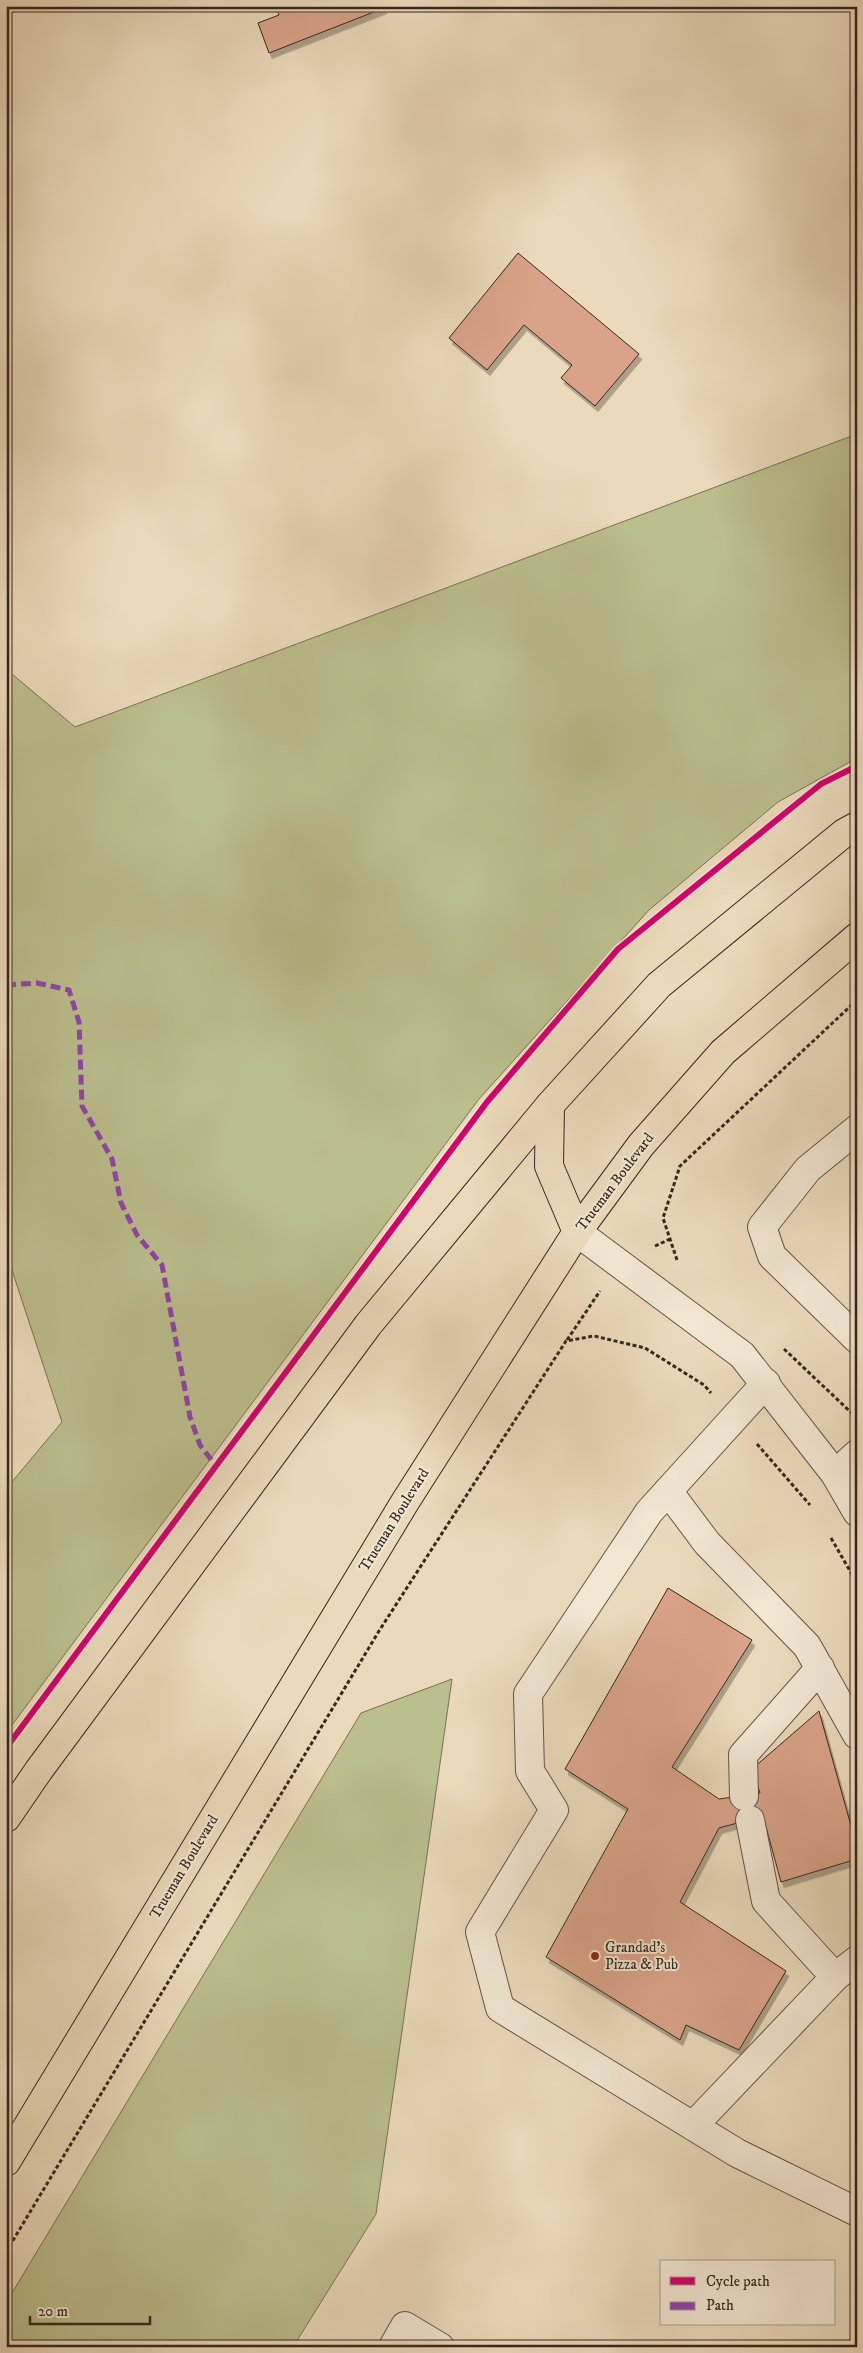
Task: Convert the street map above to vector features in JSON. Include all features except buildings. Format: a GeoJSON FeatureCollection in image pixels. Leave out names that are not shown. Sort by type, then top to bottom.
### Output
{"type":"FeatureCollection","features":[{"type":"Feature","properties":{"kind":"main road"},"geometry":{"type":"LineString","coordinates":[[6,1818],[39,1770],[368,1325],[550,1105],[659,986],[844,833],[857,826]]}},
{"type":"Feature","properties":{"kind":"main road","name":"Trueman Boulevard"},"geometry":{"type":"LineString","coordinates":[[6,2162],[405,1502],[577,1232],[641,1145],[723,1052],[857,937]]}},
{"type":"Feature","properties":{"kind":"main road"},"geometry":{"type":"LineString","coordinates":[[550,1105],[549,1166],[577,1232]]}},
{"type":"Feature","properties":{"kind":"main road"},"geometry":{"type":"LineString","coordinates":[[6,2141],[46,2094]]}},
{"type":"Feature","properties":{"kind":"lane"},"geometry":{"type":"LineString","coordinates":[[856,1130],[808,1169],[762,1228],[772,1256],[857,1339]]}},
{"type":"Feature","properties":{"kind":"lane"},"geometry":{"type":"LineString","coordinates":[[577,1232],[742,1355],[766,1383],[835,1474],[857,1512]]}},
{"type":"Feature","properties":{"kind":"lane"},"geometry":{"type":"LineString","coordinates":[[766,1383],[649,1512],[528,1694],[530,1771],[554,1810],[480,1932],[500,2008],[737,2153],[857,2212]]}},
{"type":"Feature","properties":{"kind":"lane"},"geometry":{"type":"LineString","coordinates":[[835,1474],[857,1454]]}},
{"type":"Feature","properties":{"kind":"lane"},"geometry":{"type":"LineString","coordinates":[[668,1491],[706,1543],[807,1646],[857,1735]]}},
{"type":"Feature","properties":{"kind":"lane"},"geometry":{"type":"LineString","coordinates":[[820,1668],[743,1755],[747,1808],[766,1901],[835,1977]]}},
{"type":"Feature","properties":{"kind":"lane"},"geometry":{"type":"LineString","coordinates":[[693,2126],[835,1977],[857,1960]]}},
{"type":"Feature","properties":{"kind":"lane"},"geometry":{"type":"LineString","coordinates":[[393,2347],[405,2326],[440,2347]]}},
{"type":"Feature","properties":{"kind":"path"},"geometry":{"type":"LineString","coordinates":[[6,2252],[379,1630],[566,1340],[594,1336],[645,1348],[704,1385],[812,1507]]}},
{"type":"Feature","properties":{"kind":"path"},"geometry":{"type":"LineString","coordinates":[[828,1531],[857,1583]]}},
{"type":"Feature","properties":{"kind":"path"},"geometry":{"type":"LineString","coordinates":[[853,2291],[857,2283]]}},
{"type":"Feature","properties":{"kind":"green space"},"geometry":{"type":"Polygon","coordinates":[[[857,434],[857,758],[778,802],[649,910],[479,1099],[6,1733],[6,1489],[62,1422],[6,1252],[6,669],[75,727],[857,434]]]}},
{"type":"Feature","properties":{"kind":"green space"},"geometry":{"type":"Polygon","coordinates":[[[452,1679],[376,2214],[293,2347],[6,2347],[6,2303],[361,1713],[452,1679]]]}},
{"type":"Feature","properties":{"kind":"marked path"},"geometry":{"type":"LineString","coordinates":[[6,985],[37,983],[69,990],[79,1022],[82,1106],[112,1159],[121,1203],[137,1235],[162,1265],[190,1417],[200,1445],[216,1466]]}},
{"type":"Feature","properties":{"kind":"cycle path"},"geometry":{"type":"LineString","coordinates":[[6,1748],[487,1102],[618,949],[821,784],[857,766]]}},
{"type":"Feature","properties":{"kind":"place","name":"Grandad's Pizza & Pub"},"geometry":{"type":"Point","coordinates":[595,1956]}}]}
